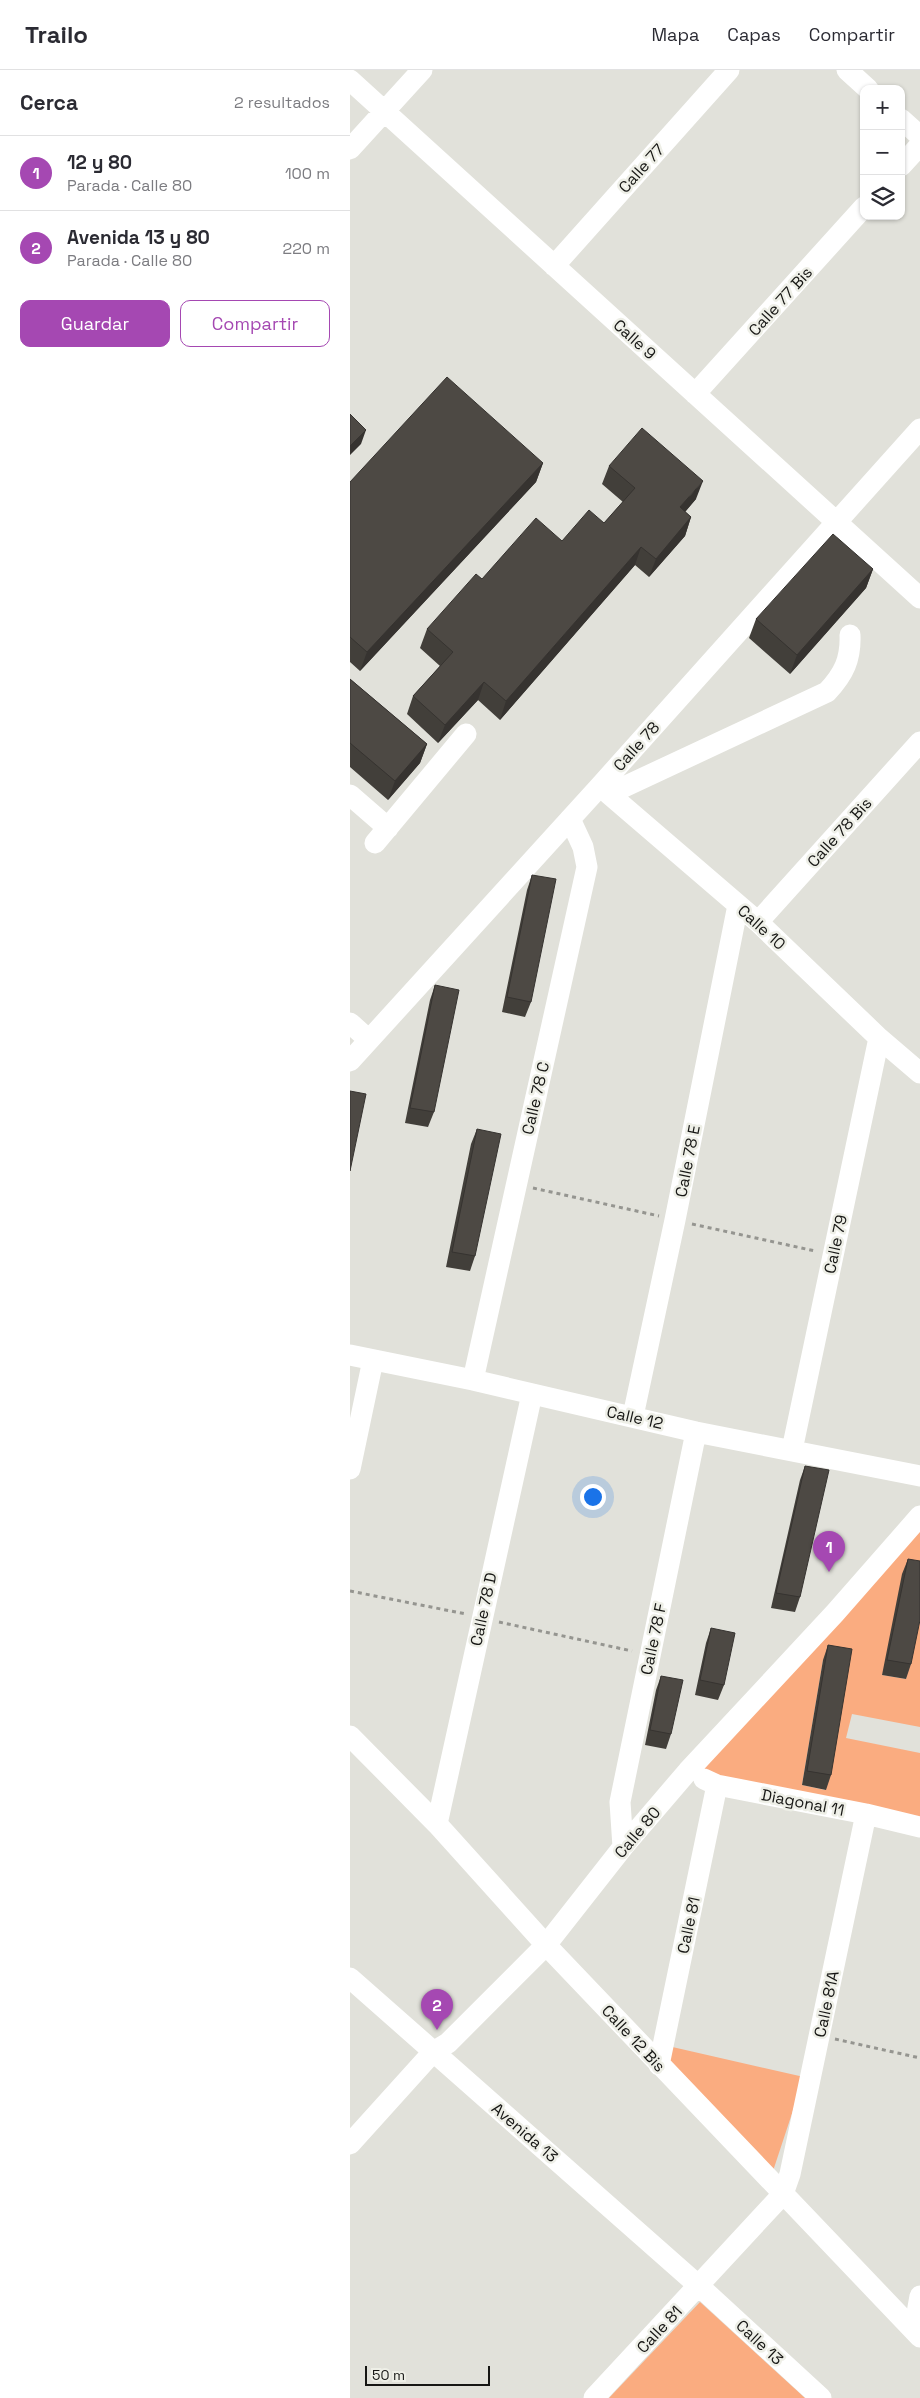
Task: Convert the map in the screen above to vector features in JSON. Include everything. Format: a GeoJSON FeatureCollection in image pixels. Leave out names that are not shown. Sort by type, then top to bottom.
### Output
{"type":"FeatureCollection","features":[{"type":"Feature","properties":{"kind":"street"},"geometry":{"type":"LineString","coordinates":[[350,149],[422,70]]}},
{"type":"Feature","properties":{"kind":"street","name":"Calle 77"},"geometry":{"type":"LineString","coordinates":[[554,266],[729,70]]}},
{"type":"Feature","properties":{"kind":"street"},"geometry":{"type":"LineString","coordinates":[[847,70],[864,85]]}},
{"type":"Feature","properties":{"kind":"street","name":"Calle 9"},"geometry":{"type":"LineString","coordinates":[[350,80],[920,598]]}},
{"type":"Feature","properties":{"kind":"street"},"geometry":{"type":"LineString","coordinates":[[905,123],[920,136]]}},
{"type":"Feature","properties":{"kind":"street"},"geometry":{"type":"LineString","coordinates":[[905,162],[920,145]]}},
{"type":"Feature","properties":{"kind":"street","name":"Calle 77 Bis"},"geometry":{"type":"LineString","coordinates":[[695,394],[860,211]]}},
{"type":"Feature","properties":{"kind":"street","name":"Calle 78"},"geometry":{"type":"LineString","coordinates":[[350,1061],[570,819],[605,790],[920,429]]}},
{"type":"Feature","properties":{"kind":"street"},"geometry":{"type":"LineString","coordinates":[[605,790],[827,692],[846,668],[851,651],[850,635]]}},
{"type":"Feature","properties":{"kind":"street"},"geometry":{"type":"LineString","coordinates":[[350,795],[382,836],[466,734]]}},
{"type":"Feature","properties":{"kind":"street","name":"Calle 78 Bis"},"geometry":{"type":"LineString","coordinates":[[758,922],[920,742]]}},
{"type":"Feature","properties":{"kind":"street","name":"Calle 10"},"geometry":{"type":"LineString","coordinates":[[605,790],[758,922],[879,1038],[920,1073]]}},
{"type":"Feature","properties":{"kind":"street","name":"Calle 78 C"},"geometry":{"type":"LineString","coordinates":[[473,1380],[587,867],[583,847],[570,819]]}},
{"type":"Feature","properties":{"kind":"street","name":"Calle 78 E"},"geometry":{"type":"LineString","coordinates":[[632,1416],[675,1220],[738,905]]}},
{"type":"Feature","properties":{"kind":"street"},"geometry":{"type":"LineString","coordinates":[[350,1023],[369,1040]]}},
{"type":"Feature","properties":{"kind":"street","name":"Calle 79"},"geometry":{"type":"LineString","coordinates":[[792,1450],[879,1038]]}},
{"type":"Feature","properties":{"kind":"street","name":"Calle 12"},"geometry":{"type":"LineString","coordinates":[[350,1355],[473,1380],[696,1432],[920,1476]]}},
{"type":"Feature","properties":{"kind":"street"},"geometry":{"type":"LineString","coordinates":[[350,1469],[373,1360]]}},
{"type":"Feature","properties":{"kind":"street","name":"Calle 78 D"},"geometry":{"type":"LineString","coordinates":[[438,1824],[532,1394]]}},
{"type":"Feature","properties":{"kind":"street","name":"Calle 78 F"},"geometry":{"type":"LineString","coordinates":[[623,1847],[620,1802],[696,1432]]}},
{"type":"Feature","properties":{"kind":"street","name":"Calle 80"},"geometry":{"type":"LineString","coordinates":[[350,2144],[433,2052],[448,2043],[546,1945],[623,1847],[688,1771],[835,1612],[920,1516]]}},
{"type":"Feature","properties":{"kind":"street","name":"Calle 12 Bis"},"geometry":{"type":"LineString","coordinates":[[350,1736],[438,1824],[546,1945],[917,2334]]}},
{"type":"Feature","properties":{"kind":"street","name":"Diagonal 11"},"geometry":{"type":"LineString","coordinates":[[688,1771],[717,1785],[866,1814],[920,1827]]}},
{"type":"Feature","properties":{"kind":"street","name":"Calle 81"},"geometry":{"type":"LineString","coordinates":[[659,2065],[717,1785]]}},
{"type":"Feature","properties":{"kind":"street","name":"Calle 81A"},"geometry":{"type":"LineString","coordinates":[[783,2194],[790,2174],[866,1814]]}},
{"type":"Feature","properties":{"kind":"street","name":"Avenida 13"},"geometry":{"type":"LineString","coordinates":[[350,1978],[699,2286]]}},
{"type":"Feature","properties":{"kind":"street","name":"Calle 81"},"geometry":{"type":"LineString","coordinates":[[594,2398],[783,2194]]}},
{"type":"Feature","properties":{"kind":"street","name":"Calle 13"},"geometry":{"type":"LineString","coordinates":[[699,2286],[821,2398]]}},
{"type":"Feature","properties":{"kind":"street"},"geometry":{"type":"LineString","coordinates":[[917,2334],[920,2296]]}},
{"type":"Feature","properties":{"kind":"path"},"geometry":{"type":"LineString","coordinates":[[819,2035],[920,2058]]}},
{"type":"Feature","properties":{"kind":"shaded area"},"geometry":{"type":"Polygon","coordinates":[[[920,1516],[920,1577],[882,1675],[906,1679],[920,1608],[920,1727],[852,1714],[846,1738],[920,1753],[920,1827],[688,1771],[920,1516]],[[823,1660],[802,1785],[825,1790],[823,1660]]]}},
{"type":"Feature","properties":{"kind":"shaded area"},"geometry":{"type":"Polygon","coordinates":[[[668,2046],[804,2077],[773,2171],[664,2065],[668,2046]]]}},
{"type":"Feature","properties":{"kind":"shaded area"},"geometry":{"type":"Polygon","coordinates":[[[700,2302],[805,2398],[609,2398],[700,2302]]]}},
{"type":"Feature","properties":{"kind":"building"},"geometry":{"type":"Polygon","coordinates":[[[447,377],[543,463],[367,652],[350,637],[350,482],[447,377]]]}},
{"type":"Feature","properties":{"kind":"building"},"geometry":{"type":"Polygon","coordinates":[[[350,414],[366,430],[350,446],[350,414]]]}},
{"type":"Feature","properties":{"kind":"building"},"geometry":{"type":"Polygon","coordinates":[[[642,428],[703,481],[680,507],[691,517],[656,559],[641,547],[506,701],[484,682],[445,725],[413,696],[453,652],[427,629],[476,574],[482,579],[536,518],[562,541],[589,510],[604,523],[635,488],[609,466],[642,428]]]}},
{"type":"Feature","properties":{"kind":"building"},"geometry":{"type":"Polygon","coordinates":[[[833,534],[873,569],[797,655],[756,619],[833,534]]]}},
{"type":"Feature","properties":{"kind":"building"},"geometry":{"type":"Polygon","coordinates":[[[350,679],[427,744],[395,781],[350,743],[350,679]]]}},
{"type":"Feature","properties":{"kind":"building"},"geometry":{"type":"Polygon","coordinates":[[[532,875],[556,879],[531,1002],[507,997],[532,875]]]}},
{"type":"Feature","properties":{"kind":"building"},"geometry":{"type":"Polygon","coordinates":[[[435,985],[459,990],[434,1112],[410,1108],[435,985]]]}},
{"type":"Feature","properties":{"kind":"building"},"geometry":{"type":"Polygon","coordinates":[[[350,1091],[366,1094],[350,1171],[350,1091]]]}},
{"type":"Feature","properties":{"kind":"building"},"geometry":{"type":"Polygon","coordinates":[[[477,1129],[501,1134],[475,1256],[452,1252],[477,1129]]]}},
{"type":"Feature","properties":{"kind":"building"},"geometry":{"type":"Polygon","coordinates":[[[805,1466],[829,1470],[800,1597],[776,1593],[805,1466]]]}},
{"type":"Feature","properties":{"kind":"building"},"geometry":{"type":"Polygon","coordinates":[[[908,1559],[920,1561],[920,1620],[911,1664],[887,1660],[908,1559]]]}},
{"type":"Feature","properties":{"kind":"building"},"geometry":{"type":"Polygon","coordinates":[[[711,1628],[735,1633],[724,1685],[700,1680],[711,1628]]]}},
{"type":"Feature","properties":{"kind":"building"},"geometry":{"type":"Polygon","coordinates":[[[828,1645],[852,1649],[831,1775],[807,1771],[828,1645]]]}},
{"type":"Feature","properties":{"kind":"building"},"geometry":{"type":"Polygon","coordinates":[[[661,1676],[683,1680],[671,1734],[650,1730],[661,1676]]]}},
{"type":"Feature","properties":{"kind":"place","name":"12 y 80"},"geometry":{"type":"Point","coordinates":[829,1572]}},
{"type":"Feature","properties":{"kind":"place","name":"Avenida 13 y 80"},"geometry":{"type":"Point","coordinates":[437,2030]}}]}
